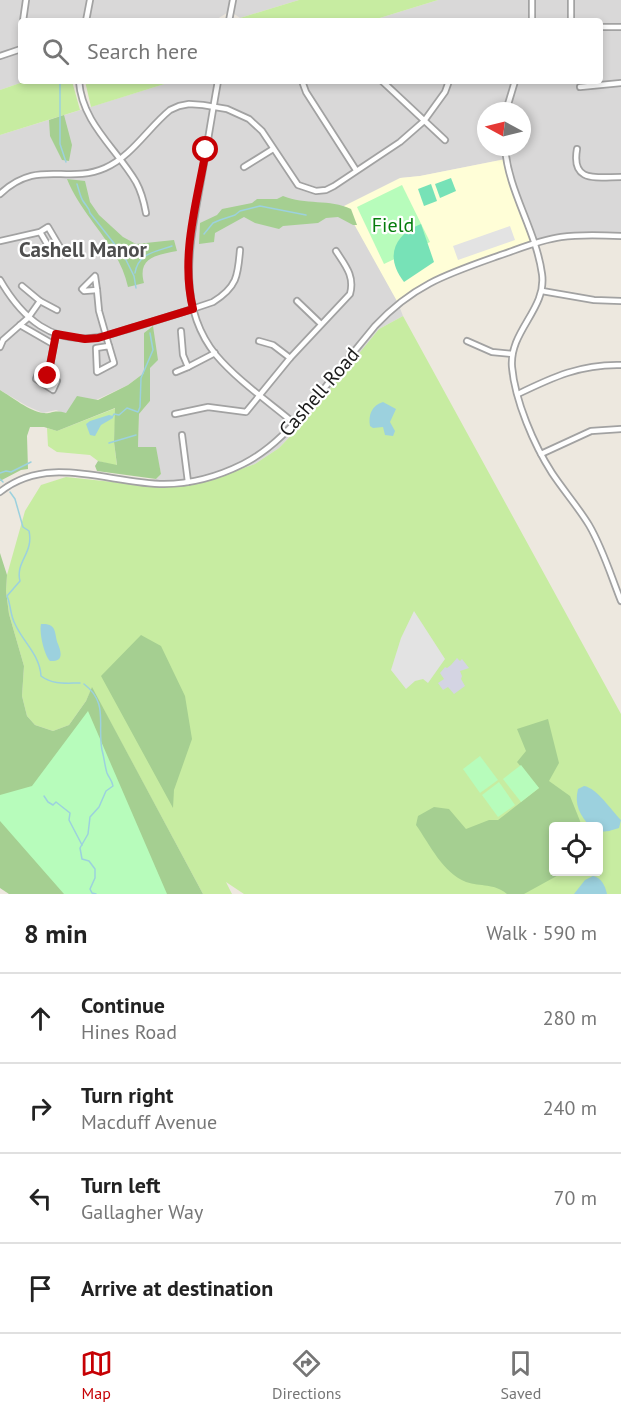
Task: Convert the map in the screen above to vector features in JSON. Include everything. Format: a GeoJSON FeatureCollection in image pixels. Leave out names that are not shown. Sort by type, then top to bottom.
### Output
{"type":"FeatureCollection","features":[{"type":"Feature","properties":{"kind":"street"},"geometry":{"type":"LineString","coordinates":[[23,18],[26,0]]}},
{"type":"Feature","properties":{"kind":"street"},"geometry":{"type":"LineString","coordinates":[[87,18],[90,0]]}},
{"type":"Feature","properties":{"kind":"street"},"geometry":{"type":"LineString","coordinates":[[229,18],[232,0]]}},
{"type":"Feature","properties":{"kind":"street"},"geometry":{"type":"LineString","coordinates":[[532,0],[532,18]]}},
{"type":"Feature","properties":{"kind":"street"},"geometry":{"type":"LineString","coordinates":[[571,0],[571,18]]}},
{"type":"Feature","properties":{"kind":"street"},"geometry":{"type":"LineString","coordinates":[[603,27],[621,27]]}},
{"type":"Feature","properties":{"kind":"street"},"geometry":{"type":"LineString","coordinates":[[0,56],[18,50]]}},
{"type":"Feature","properties":{"kind":"street"},"geometry":{"type":"LineString","coordinates":[[580,87],[621,83]]}},
{"type":"Feature","properties":{"kind":"street"},"geometry":{"type":"LineString","coordinates":[[79,84],[81,97],[90,118],[136,182],[146,213]]}},
{"type":"Feature","properties":{"kind":"street"},"geometry":{"type":"LineString","coordinates":[[217,84],[188,254],[188,280],[193,309],[215,353],[229,369],[295,424]]}},
{"type":"Feature","properties":{"kind":"street"},"geometry":{"type":"LineString","coordinates":[[303,84],[356,170]]}},
{"type":"Feature","properties":{"kind":"street"},"geometry":{"type":"LineString","coordinates":[[385,84],[445,140]]}},
{"type":"Feature","properties":{"kind":"street"},"geometry":{"type":"LineString","coordinates":[[0,194],[11,183],[28,176],[45,173],[91,172],[104,168],[119,160],[170,110],[189,104],[231,110],[249,119],[262,131],[298,185],[309,190],[326,190],[400,142],[424,121],[449,84]]}},
{"type":"Feature","properties":{"kind":"street"},"geometry":{"type":"LineString","coordinates":[[509,102],[514,84]]}},
{"type":"Feature","properties":{"kind":"street"},"geometry":{"type":"LineString","coordinates":[[244,167],[273,149]]}},
{"type":"Feature","properties":{"kind":"street"},"geometry":{"type":"LineString","coordinates":[[577,149],[575,162],[583,174],[621,177]]}},
{"type":"Feature","properties":{"kind":"street"},"geometry":{"type":"LineString","coordinates":[[506,156],[511,180],[542,273],[542,291],[536,306],[517,337],[512,354],[512,372],[528,426],[541,454],[589,525],[621,601]]}},
{"type":"Feature","properties":{"kind":"street"},"geometry":{"type":"LineString","coordinates":[[0,241],[40,232],[48,227],[61,249],[53,254],[40,232]]}},
{"type":"Feature","properties":{"kind":"street","name":"Cashell Road"},"geometry":{"type":"LineString","coordinates":[[0,492],[18,480],[50,472],[77,473],[151,483],[188,482],[224,473],[258,456],[280,439],[295,424],[375,326],[413,291],[455,271],[533,243],[577,235],[621,236]]}},
{"type":"Feature","properties":{"kind":"street"},"geometry":{"type":"LineString","coordinates":[[0,282],[17,307],[28,318],[56,334],[85,339],[107,336],[213,302],[227,292],[238,276],[240,250]]}},
{"type":"Feature","properties":{"kind":"street"},"geometry":{"type":"LineString","coordinates":[[175,414],[208,407],[246,412],[290,358],[345,300],[352,287],[350,272],[336,251]]}},
{"type":"Feature","properties":{"kind":"street"},"geometry":{"type":"LineString","coordinates":[[22,286],[40,301],[57,310]]}},
{"type":"Feature","properties":{"kind":"street"},"geometry":{"type":"LineString","coordinates":[[97,290],[99,311],[114,363],[97,372],[96,348],[109,346]]}},
{"type":"Feature","properties":{"kind":"street"},"geometry":{"type":"LineString","coordinates":[[542,291],[586,299],[621,301]]}},
{"type":"Feature","properties":{"kind":"street"},"geometry":{"type":"LineString","coordinates":[[0,347],[3,340],[28,318],[40,301]]}},
{"type":"Feature","properties":{"kind":"street"},"geometry":{"type":"LineString","coordinates":[[297,301],[321,324]]}},
{"type":"Feature","properties":{"kind":"street"},"geometry":{"type":"LineString","coordinates":[[20,326],[53,344]]}},
{"type":"Feature","properties":{"kind":"street"},"geometry":{"type":"LineString","coordinates":[[181,331],[183,355],[188,367]]}},
{"type":"Feature","properties":{"kind":"street"},"geometry":{"type":"LineString","coordinates":[[48,376],[56,334]]}},
{"type":"Feature","properties":{"kind":"street"},"geometry":{"type":"LineString","coordinates":[[260,341],[273,345],[290,358]]}},
{"type":"Feature","properties":{"kind":"street"},"geometry":{"type":"LineString","coordinates":[[467,341],[492,352],[512,354]]}},
{"type":"Feature","properties":{"kind":"street"},"geometry":{"type":"LineString","coordinates":[[177,372],[215,353]]}},
{"type":"Feature","properties":{"kind":"street"},"geometry":{"type":"LineString","coordinates":[[518,394],[562,373],[580,368],[621,365]]}},
{"type":"Feature","properties":{"kind":"street"},"geometry":{"type":"LineString","coordinates":[[39,371],[48,376],[57,381],[53,390],[36,379],[39,371]]}},
{"type":"Feature","properties":{"kind":"street"},"geometry":{"type":"LineString","coordinates":[[541,454],[591,430],[621,429]]}},
{"type":"Feature","properties":{"kind":"street"},"geometry":{"type":"LineString","coordinates":[[182,435],[188,482]]}},
{"type":"Feature","properties":{"kind":"shaded area"},"geometry":{"type":"Polygon","coordinates":[[[0,0],[299,0],[240,18],[230,11],[219,18],[18,18],[18,84],[0,90],[0,0]]]}},
{"type":"Feature","properties":{"kind":"shaded area"},"geometry":{"type":"Polygon","coordinates":[[[438,0],[621,0],[621,236],[577,235],[533,243],[505,159],[400,178],[398,303],[403,316],[379,329],[326,396],[279,448],[255,464],[207,481],[150,486],[161,474],[155,447],[138,448],[139,414],[150,401],[144,373],[128,385],[66,414],[56,410],[43,413],[0,390],[0,135],[164,84],[603,84],[603,18],[380,18],[438,0]]]}},
{"type":"Feature","properties":{"kind":"shaded area"},"geometry":{"type":"Polygon","coordinates":[[[506,159],[533,243],[455,271],[398,303],[344,206],[400,178],[506,159]]]}},
{"type":"Feature","properties":{"kind":"shaded area"},"geometry":{"type":"Polygon","coordinates":[[[510,226],[515,240],[458,260],[453,246],[510,226]]]}},
{"type":"Feature","properties":{"kind":"shaded area"},"geometry":{"type":"Polygon","coordinates":[[[414,611],[445,659],[428,683],[423,679],[415,681],[406,689],[391,670],[401,638],[414,611]]]}},
{"type":"Feature","properties":{"kind":"shaded area"},"geometry":{"type":"Polygon","coordinates":[[[457,658],[460,661],[462,659],[469,668],[460,671],[465,686],[454,694],[448,687],[443,690],[438,683],[444,679],[440,673],[457,658]]]}},
{"type":"Feature","properties":{"kind":"green space"},"geometry":{"type":"Polygon","coordinates":[[[299,0],[438,0],[380,18],[240,18],[299,0]]]}},
{"type":"Feature","properties":{"kind":"green space"},"geometry":{"type":"Polygon","coordinates":[[[18,84],[73,84],[80,110],[0,135],[0,90],[18,84]]]}},
{"type":"Feature","properties":{"kind":"green space"},"geometry":{"type":"Polygon","coordinates":[[[86,84],[164,84],[91,107],[86,84]]]}},
{"type":"Feature","properties":{"kind":"green space"},"geometry":{"type":"Polygon","coordinates":[[[64,115],[72,145],[69,161],[62,160],[50,136],[49,120],[64,115]]]}},
{"type":"Feature","properties":{"kind":"green space"},"geometry":{"type":"Polygon","coordinates":[[[451,178],[456,191],[440,198],[435,184],[451,178]]]}},
{"type":"Feature","properties":{"kind":"green space"},"geometry":{"type":"Polygon","coordinates":[[[67,179],[85,181],[90,202],[99,215],[123,237],[136,244],[174,240],[177,251],[150,259],[143,268],[144,283],[128,287],[123,271],[109,244],[82,207],[67,179]]]}},
{"type":"Feature","properties":{"kind":"green space"},"geometry":{"type":"Polygon","coordinates":[[[431,184],[437,201],[424,206],[418,189],[431,184]]]}},
{"type":"Feature","properties":{"kind":"green space","name":"Field"},"geometry":{"type":"Polygon","coordinates":[[[402,185],[430,242],[384,264],[357,207],[402,185]]]}},
{"type":"Feature","properties":{"kind":"green space"},"geometry":{"type":"Polygon","coordinates":[[[283,196],[335,204],[351,209],[357,225],[338,217],[326,218],[318,223],[283,226],[279,229],[255,223],[244,217],[215,233],[214,242],[199,244],[200,223],[217,215],[222,209],[252,203],[257,199],[277,199],[283,196]]]}},
{"type":"Feature","properties":{"kind":"green space"},"geometry":{"type":"Polygon","coordinates":[[[421,224],[434,262],[404,282],[395,264],[395,248],[404,234],[421,224]]]}},
{"type":"Feature","properties":{"kind":"green space"},"geometry":{"type":"Polygon","coordinates":[[[403,316],[621,714],[621,894],[244,894],[226,882],[232,894],[203,894],[92,688],[69,725],[53,731],[35,725],[27,716],[22,696],[24,666],[9,614],[6,591],[7,575],[25,511],[41,485],[66,477],[150,486],[207,481],[255,464],[279,448],[299,427],[379,329],[403,316]]]}},
{"type":"Feature","properties":{"kind":"green space"},"geometry":{"type":"Polygon","coordinates":[[[153,326],[158,360],[150,368],[150,401],[139,414],[138,447],[156,447],[161,474],[156,479],[97,471],[95,466],[98,461],[117,465],[114,442],[115,408],[57,431],[44,427],[30,427],[27,436],[28,469],[21,470],[0,481],[0,390],[26,407],[43,413],[58,411],[66,413],[77,396],[98,400],[128,385],[144,373],[144,333],[153,326]]]}},
{"type":"Feature","properties":{"kind":"green space"},"geometry":{"type":"Polygon","coordinates":[[[116,408],[114,442],[117,466],[98,461],[90,455],[57,452],[48,446],[47,428],[57,431],[116,408]]]}},
{"type":"Feature","properties":{"kind":"green space"},"geometry":{"type":"Polygon","coordinates":[[[0,553],[7,575],[6,591],[9,614],[24,666],[22,696],[27,716],[35,725],[53,731],[69,725],[86,701],[92,687],[203,894],[9,894],[0,888],[0,553]]]}},
{"type":"Feature","properties":{"kind":"green space"},"geometry":{"type":"Polygon","coordinates":[[[141,635],[161,646],[185,696],[192,739],[174,790],[173,808],[101,676],[141,635]]]}},
{"type":"Feature","properties":{"kind":"green space"},"geometry":{"type":"Polygon","coordinates":[[[88,711],[167,894],[64,894],[0,821],[0,795],[32,786],[88,711]]]}},
{"type":"Feature","properties":{"kind":"green space"},"geometry":{"type":"Polygon","coordinates":[[[548,719],[559,763],[549,781],[570,796],[580,822],[549,822],[549,876],[557,876],[524,894],[507,894],[497,888],[466,882],[450,872],[416,825],[418,816],[434,807],[449,809],[466,829],[489,820],[498,820],[539,788],[517,762],[526,751],[517,729],[548,719]]]}},
{"type":"Feature","properties":{"kind":"green space"},"geometry":{"type":"Polygon","coordinates":[[[480,756],[498,780],[480,793],[463,769],[480,756]]]}},
{"type":"Feature","properties":{"kind":"green space"},"geometry":{"type":"Polygon","coordinates":[[[521,765],[539,788],[521,802],[503,779],[521,765]]]}},
{"type":"Feature","properties":{"kind":"green space"},"geometry":{"type":"Polygon","coordinates":[[[499,782],[515,805],[498,817],[482,795],[499,782]]]}},
{"type":"Feature","properties":{"kind":"water"},"geometry":{"type":"Polygon","coordinates":[[[383,402],[396,409],[390,422],[395,431],[393,436],[385,435],[383,427],[370,426],[372,411],[376,405],[383,402]]]}},
{"type":"Feature","properties":{"kind":"water"},"geometry":{"type":"Polygon","coordinates":[[[109,415],[113,418],[101,425],[95,436],[90,435],[86,424],[109,415]]]}},
{"type":"Feature","properties":{"kind":"water"},"geometry":{"type":"Polygon","coordinates":[[[41,624],[53,627],[61,654],[57,660],[50,661],[46,654],[41,638],[41,624]]]}},
{"type":"Feature","properties":{"kind":"water"},"geometry":{"type":"Polygon","coordinates":[[[584,786],[599,795],[621,820],[619,828],[603,832],[603,822],[586,822],[579,809],[578,789],[584,786]]]}},
{"type":"Feature","properties":{"kind":"water"},"geometry":{"type":"Polygon","coordinates":[[[593,876],[601,880],[607,894],[574,894],[585,880],[593,876]]]}},
{"type":"Feature","properties":{"kind":"waterway"},"geometry":{"type":"LineString","coordinates":[[60,84],[60,144],[66,162]]}},
{"type":"Feature","properties":{"kind":"waterway"},"geometry":{"type":"LineString","coordinates":[[77,184],[90,213],[124,256],[134,276],[136,288]]}},
{"type":"Feature","properties":{"kind":"waterway"},"geometry":{"type":"LineString","coordinates":[[204,234],[213,223],[240,211],[260,206],[306,215]]}},
{"type":"Feature","properties":{"kind":"waterway"},"geometry":{"type":"LineString","coordinates":[[135,273],[144,257],[172,246]]}},
{"type":"Feature","properties":{"kind":"waterway"},"geometry":{"type":"LineString","coordinates":[[113,416],[114,414],[119,415],[127,408],[138,412],[141,378],[153,350],[150,333]]}},
{"type":"Feature","properties":{"kind":"waterway"},"geometry":{"type":"LineString","coordinates":[[109,443],[136,435]]}},
{"type":"Feature","properties":{"kind":"waterway"},"geometry":{"type":"LineString","coordinates":[[0,473],[11,472],[31,462]]}},
{"type":"Feature","properties":{"kind":"waterway"},"geometry":{"type":"LineString","coordinates":[[0,479],[3,482]]}},
{"type":"Feature","properties":{"kind":"waterway"},"geometry":{"type":"LineString","coordinates":[[10,492],[15,499],[23,527],[29,531],[30,539],[20,568],[20,581],[7,596],[13,621],[38,662],[41,676],[55,682],[80,683]]}},
{"type":"Feature","properties":{"kind":"waterway"},"geometry":{"type":"LineString","coordinates":[[84,684],[92,691],[99,706],[102,750],[107,773],[113,786],[106,791],[99,807],[90,817],[88,834],[80,848],[82,859],[89,861],[95,869],[95,878],[90,889],[96,894]]}},
{"type":"Feature","properties":{"kind":"waterway"},"geometry":{"type":"LineString","coordinates":[[44,796],[48,802],[53,805],[56,802],[70,813],[69,820],[82,845]]}},
{"type":"Feature","properties":{"kind":"district","name":"Cashell Manor"},"geometry":{"type":"Point","coordinates":[83,249]}},
{"type":"Feature","properties":{"kind":"route"},"geometry":{"type":"LineString","coordinates":[[48,376],[56,334],[72,338],[98,338],[193,309],[189,294],[188,254],[206,150]]}}]}
